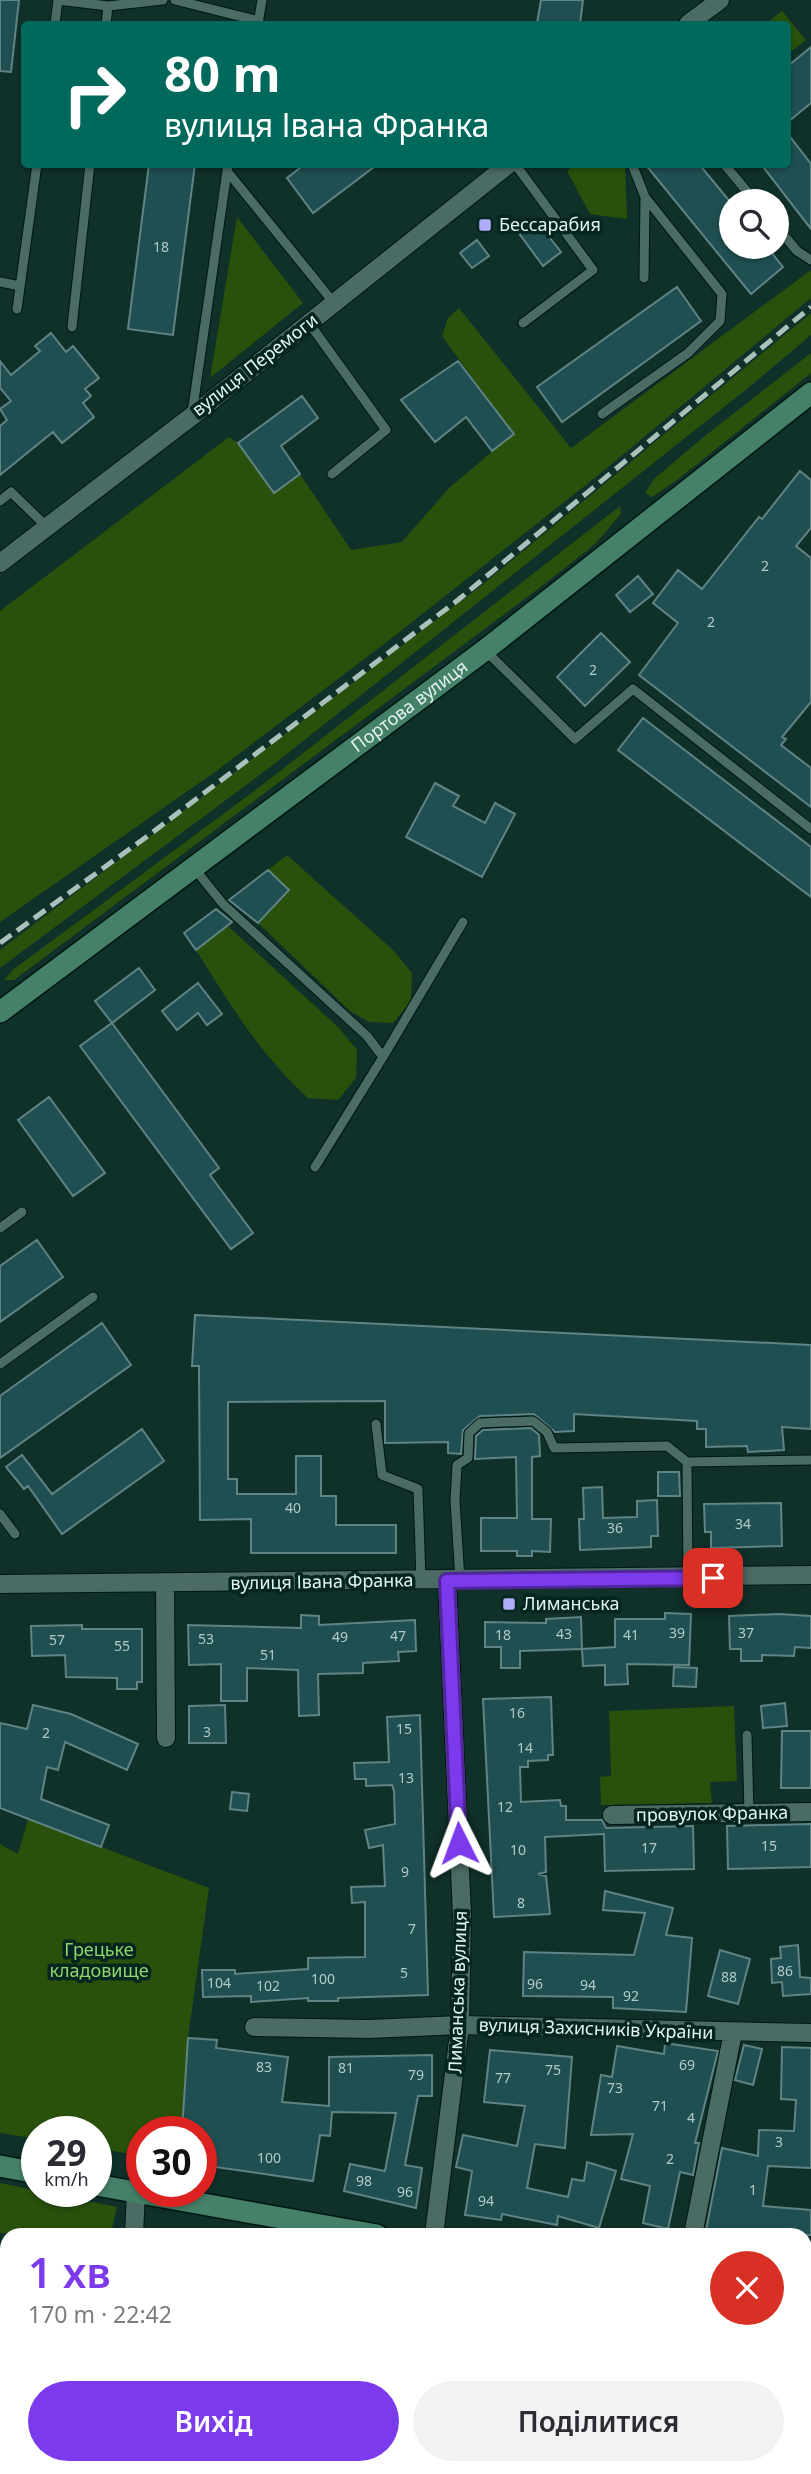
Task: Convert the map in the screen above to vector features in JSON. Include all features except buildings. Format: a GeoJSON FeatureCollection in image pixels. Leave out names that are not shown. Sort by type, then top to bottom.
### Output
{"type":"FeatureCollection","features":[{"type":"Feature","properties":{"kind":"main road","name":"Портова вулиця"},"geometry":{"type":"LineString","coordinates":[[0,1012],[485,650],[811,393]]}},
{"type":"Feature","properties":{"kind":"main road"},"geometry":{"type":"LineString","coordinates":[[0,2166],[21,2170]]}},
{"type":"Feature","properties":{"kind":"main road"},"geometry":{"type":"LineString","coordinates":[[217,2206],[338,2228]]}},
{"type":"Feature","properties":{"kind":"street"},"geometry":{"type":"LineString","coordinates":[[692,21],[720,0]]}},
{"type":"Feature","properties":{"kind":"street","name":"вулиця Перемоги"},"geometry":{"type":"LineString","coordinates":[[0,563],[192,416],[504,168]]}},
{"type":"Feature","properties":{"kind":"street","name":"вулиця Івана Франка"},"geometry":{"type":"LineString","coordinates":[[0,1584],[811,1575]]}},
{"type":"Feature","properties":{"kind":"street","name":"Лиманська вулиця"},"geometry":{"type":"LineString","coordinates":[[435,2228],[460,2025],[462,1915],[454,1581]]}},
{"type":"Feature","properties":{"kind":"street"},"geometry":{"type":"LineString","coordinates":[[165,1583],[166,1738]]}},
{"type":"Feature","properties":{"kind":"street","name":"провулок Франка"},"geometry":{"type":"LineString","coordinates":[[612,1815],[811,1812]]}},
{"type":"Feature","properties":{"kind":"street","name":"вулиця Захисників України"},"geometry":{"type":"LineString","coordinates":[[254,2027],[369,2029],[460,2025],[811,2033]]}},
{"type":"Feature","properties":{"kind":"street"},"geometry":{"type":"LineString","coordinates":[[694,2228],[733,2032]]}},
{"type":"Feature","properties":{"kind":"street"},"geometry":{"type":"LineString","coordinates":[[134,2228],[135,2207]]}},
{"type":"Feature","properties":{"kind":"lane"},"geometry":{"type":"LineString","coordinates":[[55,21],[58,0],[108,6],[163,0]]}},
{"type":"Feature","properties":{"kind":"lane"},"geometry":{"type":"LineString","coordinates":[[176,0],[251,21]]}},
{"type":"Feature","properties":{"kind":"lane"},"geometry":{"type":"LineString","coordinates":[[258,21],[262,0]]}},
{"type":"Feature","properties":{"kind":"lane"},"geometry":{"type":"LineString","coordinates":[[106,21],[108,6]]}},
{"type":"Feature","properties":{"kind":"lane"},"geometry":{"type":"LineString","coordinates":[[17,309],[36,168]]}},
{"type":"Feature","properties":{"kind":"lane"},"geometry":{"type":"LineString","coordinates":[[72,327],[90,168]]}},
{"type":"Feature","properties":{"kind":"lane"},"geometry":{"type":"LineString","coordinates":[[228,168],[334,303]]}},
{"type":"Feature","properties":{"kind":"lane"},"geometry":{"type":"LineString","coordinates":[[192,416],[228,168]]}},
{"type":"Feature","properties":{"kind":"lane"},"geometry":{"type":"LineString","coordinates":[[517,168],[593,270],[523,323]]}},
{"type":"Feature","properties":{"kind":"lane"},"geometry":{"type":"LineString","coordinates":[[602,414],[688,354],[720,321],[722,294],[645,197],[634,168]]}},
{"type":"Feature","properties":{"kind":"lane"},"geometry":{"type":"LineString","coordinates":[[727,168],[745,189]]}},
{"type":"Feature","properties":{"kind":"lane"},"geometry":{"type":"LineString","coordinates":[[644,278],[645,197]]}},
{"type":"Feature","properties":{"kind":"lane"},"geometry":{"type":"LineString","coordinates":[[789,241],[797,251],[811,260]]}},
{"type":"Feature","properties":{"kind":"lane"},"geometry":{"type":"LineString","coordinates":[[0,282],[20,286]]}},
{"type":"Feature","properties":{"kind":"lane"},"geometry":{"type":"LineString","coordinates":[[309,323],[386,430],[332,474]]}},
{"type":"Feature","properties":{"kind":"lane"},"geometry":{"type":"LineString","coordinates":[[0,501],[11,492],[47,527]]}},
{"type":"Feature","properties":{"kind":"lane"},"geometry":{"type":"LineString","coordinates":[[485,650],[575,739],[633,689],[811,829]]}},
{"type":"Feature","properties":{"kind":"lane"},"geometry":{"type":"LineString","coordinates":[[194,867],[223,904],[367,1036],[383,1057]]}},
{"type":"Feature","properties":{"kind":"lane"},"geometry":{"type":"LineString","coordinates":[[315,1167],[463,922]]}},
{"type":"Feature","properties":{"kind":"lane"},"geometry":{"type":"LineString","coordinates":[[0,1228],[22,1212]]}},
{"type":"Feature","properties":{"kind":"lane"},"geometry":{"type":"LineString","coordinates":[[0,1364],[93,1297]]}},
{"type":"Feature","properties":{"kind":"lane"},"geometry":{"type":"LineString","coordinates":[[454,1581],[457,1465],[468,1458],[469,1433],[480,1423],[533,1421],[547,1432],[554,1448],[667,1446],[687,1462],[811,1460]]}},
{"type":"Feature","properties":{"kind":"lane"},"geometry":{"type":"LineString","coordinates":[[376,1424],[382,1475],[418,1489],[421,1581]]}},
{"type":"Feature","properties":{"kind":"lane"},"geometry":{"type":"LineString","coordinates":[[687,1462],[688,1578]]}},
{"type":"Feature","properties":{"kind":"lane"},"geometry":{"type":"LineString","coordinates":[[0,1514],[15,1534]]}},
{"type":"Feature","properties":{"kind":"lane"},"geometry":{"type":"LineString","coordinates":[[747,1735],[749,1813]]}},
{"type":"Feature","properties":{"kind":"green space"},"geometry":{"type":"Polygon","coordinates":[[[782,11],[790,21],[769,21],[782,11]]]}},
{"type":"Feature","properties":{"kind":"green space"},"geometry":{"type":"Polygon","coordinates":[[[791,22],[806,40],[791,52],[791,22]]]}},
{"type":"Feature","properties":{"kind":"green space"},"geometry":{"type":"Polygon","coordinates":[[[570,168],[625,168],[627,219],[590,214],[567,171],[570,168]]]}},
{"type":"Feature","properties":{"kind":"green space"},"geometry":{"type":"Polygon","coordinates":[[[237,217],[303,303],[210,378],[237,217]]]}},
{"type":"Feature","properties":{"kind":"green space"},"geometry":{"type":"Polygon","coordinates":[[[811,270],[811,298],[596,477],[392,638],[215,772],[0,922],[0,611],[229,437],[238,443],[274,492],[300,474],[351,550],[402,542],[448,489],[513,434],[442,336],[448,318],[459,308],[571,448],[811,270]]]}},
{"type":"Feature","properties":{"kind":"green space"},"geometry":{"type":"Polygon","coordinates":[[[811,313],[811,335],[748,388],[273,765],[0,968],[0,950],[482,585],[811,313]]]}},
{"type":"Feature","properties":{"kind":"green space"},"geometry":{"type":"Polygon","coordinates":[[[811,353],[811,373],[677,480],[652,497],[645,493],[654,479],[706,435],[811,353]]]}},
{"type":"Feature","properties":{"kind":"green space"},"geometry":{"type":"Polygon","coordinates":[[[620,506],[621,514],[595,544],[542,586],[14,980],[4,980],[14,969],[257,789],[620,506]]]}},
{"type":"Feature","properties":{"kind":"green space"},"geometry":{"type":"Polygon","coordinates":[[[287,855],[394,951],[412,973],[411,1001],[393,1023],[369,1022],[350,1011],[258,923],[289,891],[268,870],[287,855]]]}},
{"type":"Feature","properties":{"kind":"green space"},"geometry":{"type":"Polygon","coordinates":[[[228,926],[339,1028],[357,1050],[356,1078],[338,1100],[308,1098],[260,1046],[221,990],[196,950],[228,926]]]}},
{"type":"Feature","properties":{"kind":"green space"},"geometry":{"type":"Polygon","coordinates":[[[734,1706],[737,1781],[710,1782],[712,1803],[601,1805],[600,1777],[611,1776],[609,1711],[734,1706]]]}},
{"type":"Feature","properties":{"kind":"green space","name":"Грецьке кладовище"},"geometry":{"type":"Polygon","coordinates":[[[28,1819],[209,1888],[188,2037],[183,2116],[126,2116],[126,2153],[112,2151],[112,2116],[21,2116],[21,2136],[0,2133],[0,1844],[18,1854],[28,1819]]]}},
{"type":"Feature","properties":{"kind":"green space"},"geometry":{"type":"Polygon","coordinates":[[[0,2183],[21,2187],[21,2207],[117,2207],[112,2228],[0,2228],[0,2183]]]}},
{"type":"Feature","properties":{"kind":"railway"},"geometry":{"type":"LineString","coordinates":[[0,943],[149,835],[458,600],[811,307]]}},
{"type":"Feature","properties":{"kind":"place","name":"Бессарабия"},"geometry":{"type":"Point","coordinates":[485,225]}},
{"type":"Feature","properties":{"kind":"place","name":"Лиманська"},"geometry":{"type":"Point","coordinates":[509,1604]}},
{"type":"Feature","properties":{"kind":"route"},"geometry":{"type":"LineString","coordinates":[[459,1843],[447,1581],[713,1578]]}}]}
